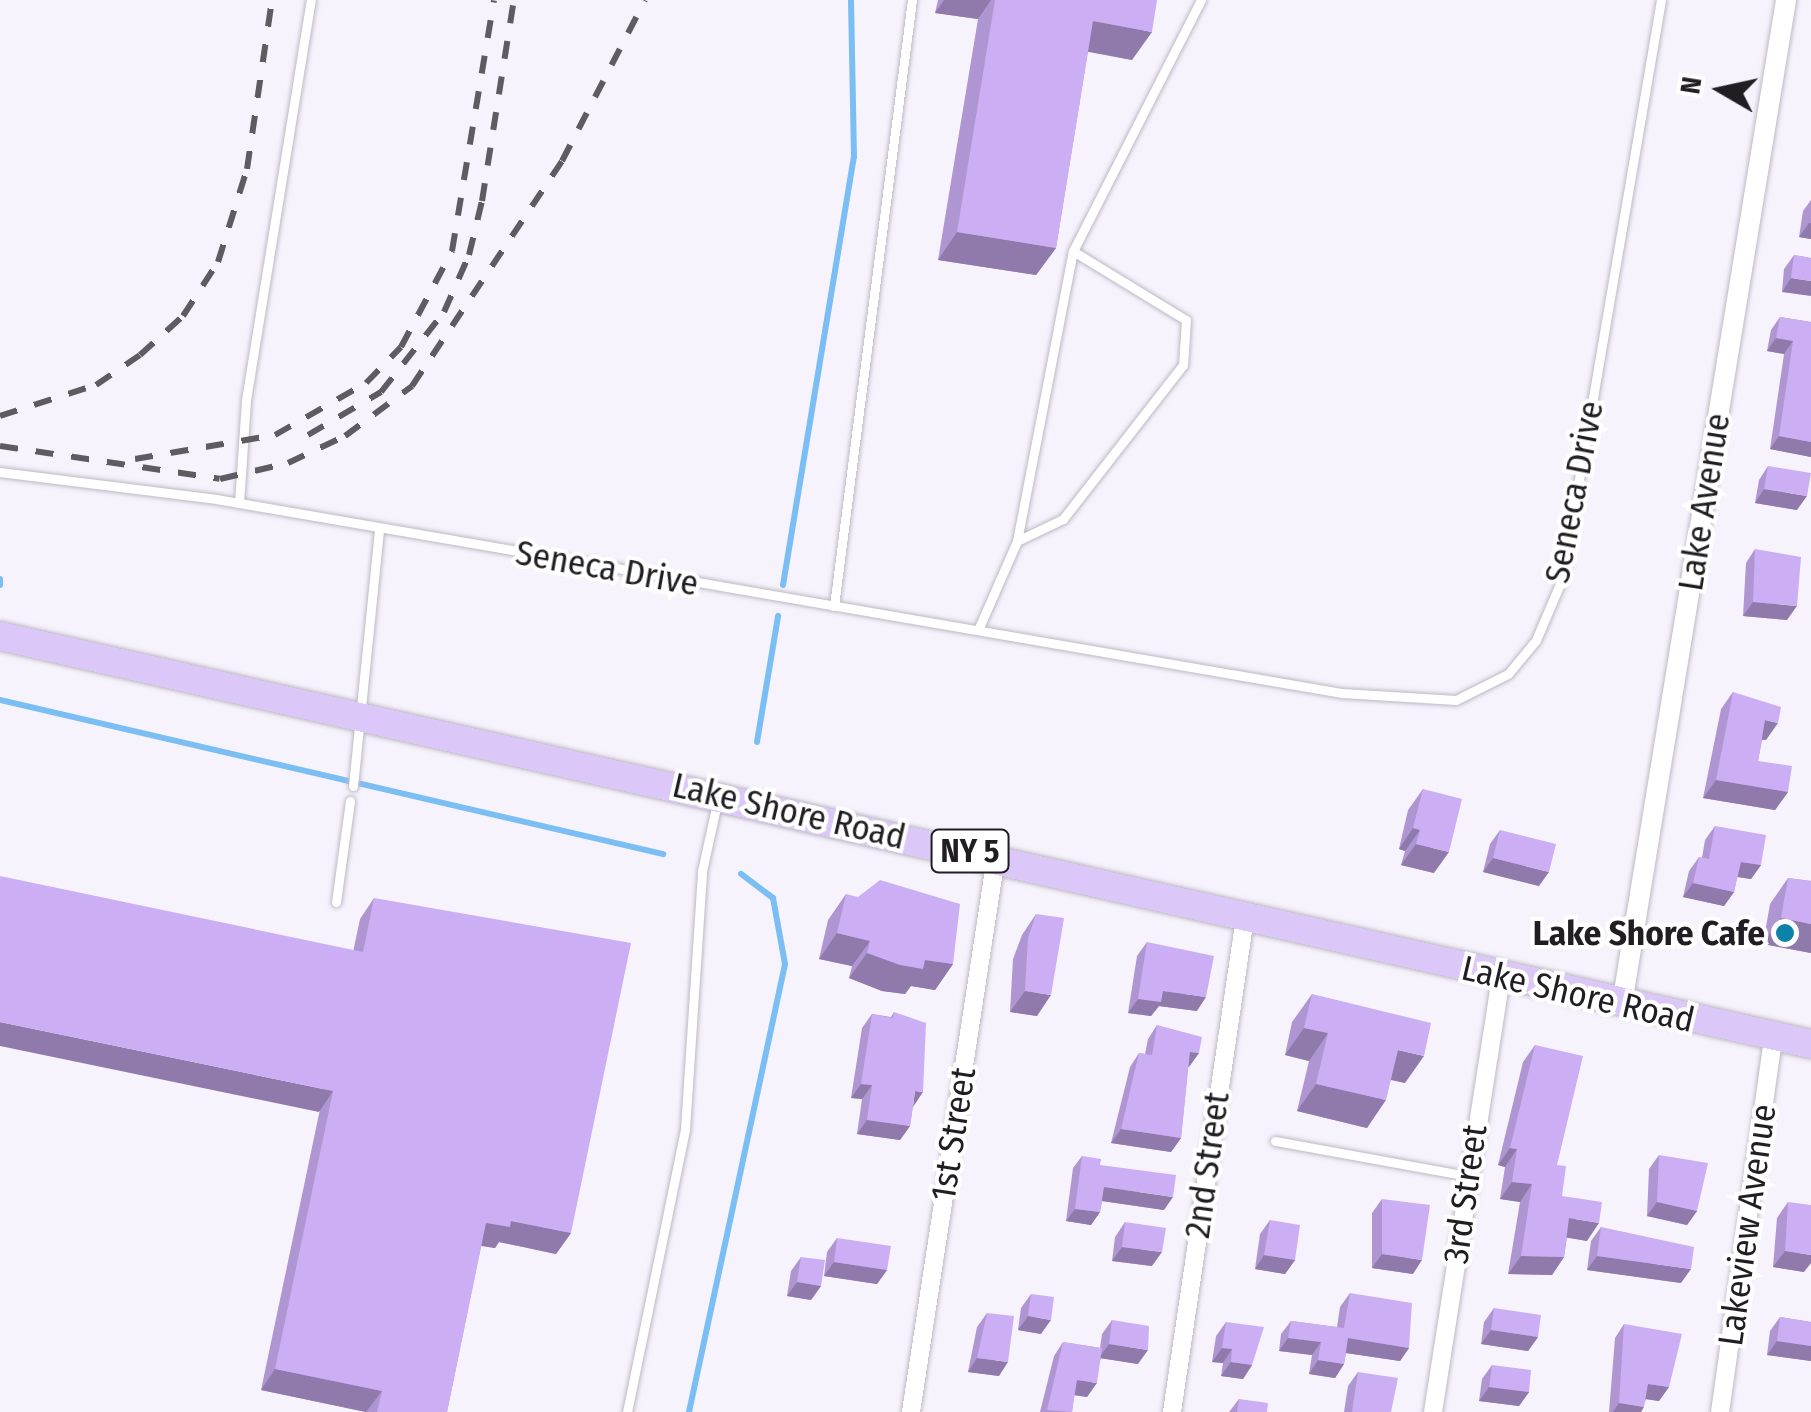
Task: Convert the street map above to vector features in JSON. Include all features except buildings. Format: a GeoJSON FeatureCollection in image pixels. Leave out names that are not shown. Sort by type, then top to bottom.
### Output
{"type":"FeatureCollection","features":[{"type":"Feature","properties":{"kind":"highway","name":"Lake Shore Road"},"geometry":{"type":"LineString","coordinates":[[0,636],[996,857],[1244,918],[1811,1044]]}},
{"type":"Feature","properties":{"kind":"street","name":"Lake Avenue"},"geometry":{"type":"LineString","coordinates":[[1622,1004],[1786,0]]}},
{"type":"Feature","properties":{"kind":"street","name":"1st Street"},"geometry":{"type":"LineString","coordinates":[[911,1412],[996,857]]}},
{"type":"Feature","properties":{"kind":"street","name":"2nd Street"},"geometry":{"type":"LineString","coordinates":[[1172,1412],[1244,918]]}},
{"type":"Feature","properties":{"kind":"street","name":"3rd Street"},"geometry":{"type":"LineString","coordinates":[[1434,1412],[1467,1176],[1501,976]]}},
{"type":"Feature","properties":{"kind":"street","name":"Lakeview Avenue"},"geometry":{"type":"LineString","coordinates":[[1720,1412],[1773,1038]]}},
{"type":"Feature","properties":{"kind":"lane"},"geometry":{"type":"LineString","coordinates":[[239,503],[246,400],[311,0]]}},
{"type":"Feature","properties":{"kind":"lane"},"geometry":{"type":"LineString","coordinates":[[834,606],[912,0]]}},
{"type":"Feature","properties":{"kind":"lane"},"geometry":{"type":"LineString","coordinates":[[978,630],[1017,541],[1074,251],[1201,0]]}},
{"type":"Feature","properties":{"kind":"lane","name":"Seneca Drive"},"geometry":{"type":"LineString","coordinates":[[0,472],[239,503],[1342,694],[1456,700],[1508,674],[1536,640],[1562,579],[1661,0]]}},
{"type":"Feature","properties":{"kind":"lane"},"geometry":{"type":"LineString","coordinates":[[1017,541],[1063,519],[1183,365],[1186,320],[1074,251]]}},
{"type":"Feature","properties":{"kind":"lane"},"geometry":{"type":"LineString","coordinates":[[353,786],[379,528]]}},
{"type":"Feature","properties":{"kind":"lane"},"geometry":{"type":"LineString","coordinates":[[627,1412],[685,1129],[702,872],[718,795]]}},
{"type":"Feature","properties":{"kind":"lane"},"geometry":{"type":"LineString","coordinates":[[336,902],[350,801]]}},
{"type":"Feature","properties":{"kind":"lane"},"geometry":{"type":"LineString","coordinates":[[1275,1141],[1467,1176]]}},
{"type":"Feature","properties":{"kind":"waterway"},"geometry":{"type":"LineString","coordinates":[[783,585],[854,157],[851,0]]}},
{"type":"Feature","properties":{"kind":"waterway"},"geometry":{"type":"LineString","coordinates":[[0,579],[0,585]]}},
{"type":"Feature","properties":{"kind":"waterway"},"geometry":{"type":"LineString","coordinates":[[757,742],[778,616]]}},
{"type":"Feature","properties":{"kind":"waterway"},"geometry":{"type":"LineString","coordinates":[[0,700],[663,854]]}},
{"type":"Feature","properties":{"kind":"waterway"},"geometry":{"type":"LineString","coordinates":[[689,1412],[785,964],[773,898],[741,874]]}},
{"type":"Feature","properties":{"kind":"railway"},"geometry":{"type":"LineString","coordinates":[[0,416],[96,385],[140,355],[183,316],[218,262],[247,169],[272,0]]}},
{"type":"Feature","properties":{"kind":"railway"},"geometry":{"type":"LineString","coordinates":[[135,459],[275,435],[366,383],[401,347],[452,251],[494,0]]}},
{"type":"Feature","properties":{"kind":"railway"},"geometry":{"type":"LineString","coordinates":[[308,435],[381,392],[444,312],[469,255],[482,201],[514,0]]}},
{"type":"Feature","properties":{"kind":"railway"},"geometry":{"type":"LineString","coordinates":[[0,446],[220,479],[288,463],[345,436],[412,386],[562,161],[645,0]]}},
{"type":"Feature","properties":{"kind":"place","name":"Lake Shore Cafe"},"geometry":{"type":"Point","coordinates":[1785,933]}}]}
